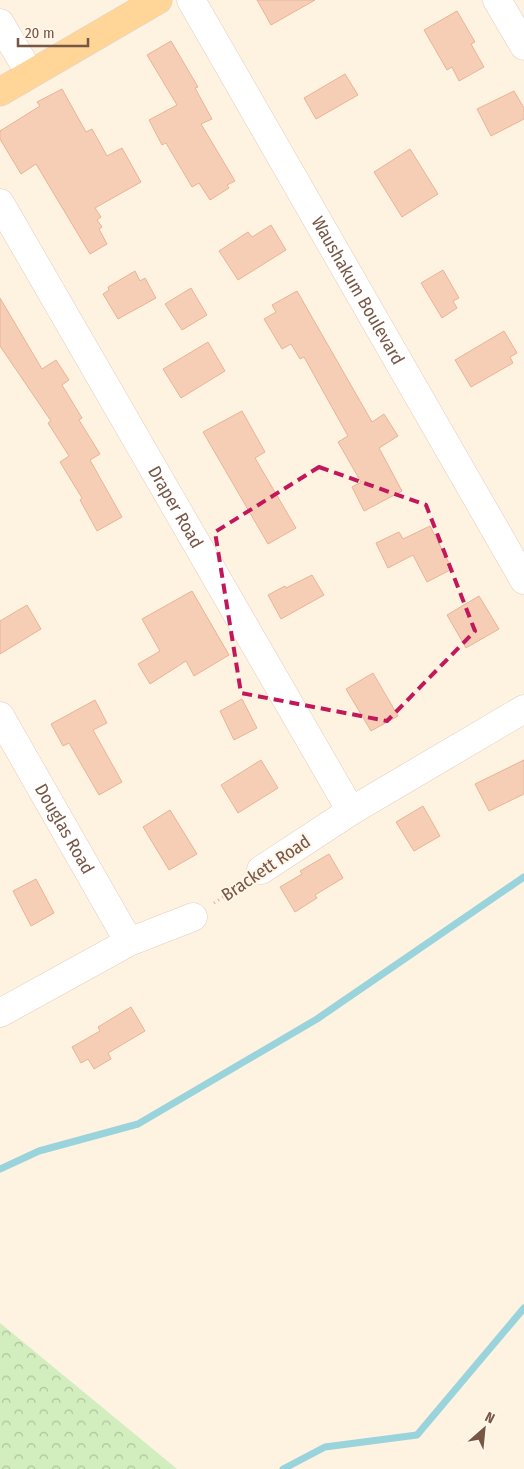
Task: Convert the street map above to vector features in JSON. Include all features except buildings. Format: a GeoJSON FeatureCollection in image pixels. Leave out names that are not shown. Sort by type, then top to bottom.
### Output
{"type":"FeatureCollection","features":[{"type":"Feature","properties":{"kind":"main road"},"geometry":{"type":"LineString","coordinates":[[0,92],[158,0]]}},
{"type":"Feature","properties":{"kind":"street","name":"Waushakum Boulevard"},"geometry":{"type":"LineString","coordinates":[[191,0],[524,580]]}},
{"type":"Feature","properties":{"kind":"street"},"geometry":{"type":"LineString","coordinates":[[497,0],[524,46]]}},
{"type":"Feature","properties":{"kind":"street"},"geometry":{"type":"LineString","coordinates":[[0,23],[30,74]]}},
{"type":"Feature","properties":{"kind":"street","name":"Draper Road"},"geometry":{"type":"LineString","coordinates":[[0,203],[351,811]]}},
{"type":"Feature","properties":{"kind":"street","name":"Brackett Road"},"geometry":{"type":"LineString","coordinates":[[261,870],[351,811],[524,708]]}},
{"type":"Feature","properties":{"kind":"street","name":"Douglas Road"},"geometry":{"type":"LineString","coordinates":[[0,716],[129,942]]}},
{"type":"Feature","properties":{"kind":"street"},"geometry":{"type":"LineString","coordinates":[[0,1013],[129,942],[193,917]]}},
{"type":"Feature","properties":{"kind":"path","name":"Brackett Road"},"geometry":{"type":"LineString","coordinates":[[193,917],[261,870]]}},
{"type":"Feature","properties":{"kind":"highlighted area"},"geometry":{"type":"Polygon","coordinates":[[[319,467],[426,505],[475,631],[387,721],[241,693],[215,532],[319,467]]]}},
{"type":"Feature","properties":{"kind":"green space"},"geometry":{"type":"Polygon","coordinates":[[[0,1323],[177,1469],[0,1469],[0,1323]]]}},
{"type":"Feature","properties":{"kind":"waterway"},"geometry":{"type":"LineString","coordinates":[[0,1169],[39,1151],[138,1124],[317,1019],[524,877]]}},
{"type":"Feature","properties":{"kind":"waterway"},"geometry":{"type":"LineString","coordinates":[[283,1469],[325,1447],[417,1435],[524,1308]]}}]}
